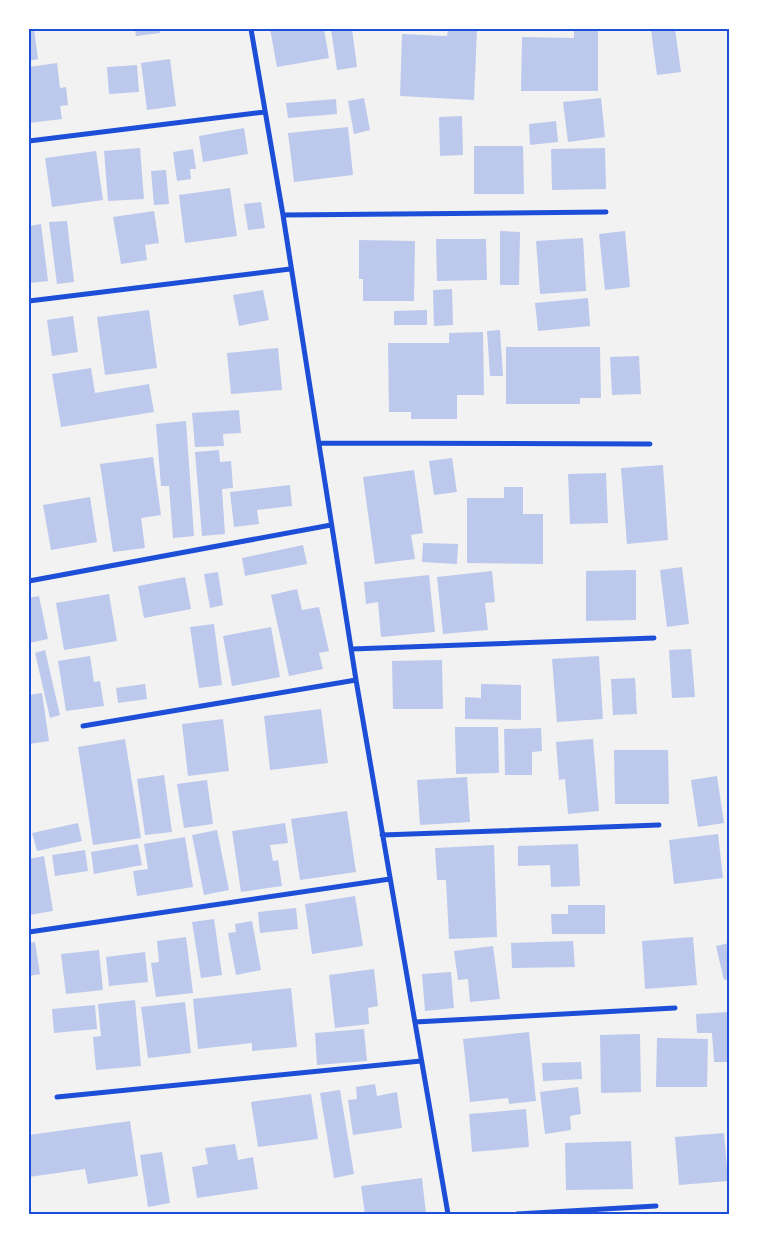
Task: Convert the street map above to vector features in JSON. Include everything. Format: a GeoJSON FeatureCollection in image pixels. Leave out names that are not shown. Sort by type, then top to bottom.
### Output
{"type":"FeatureCollection","features":[{"type":"Feature","properties":{"kind":"street"},"geometry":{"type":"LineString","coordinates":[[251,29],[283,215],[356,680],[448,1214]]}},
{"type":"Feature","properties":{"kind":"street"},"geometry":{"type":"LineString","coordinates":[[29,141],[265,112]]}},
{"type":"Feature","properties":{"kind":"street"},"geometry":{"type":"LineString","coordinates":[[283,215],[606,212]]}},
{"type":"Feature","properties":{"kind":"street"},"geometry":{"type":"LineString","coordinates":[[29,302],[290,269]]}},
{"type":"Feature","properties":{"kind":"street"},"geometry":{"type":"LineString","coordinates":[[319,443],[650,444]]}},
{"type":"Feature","properties":{"kind":"street"},"geometry":{"type":"LineString","coordinates":[[29,582],[331,525]]}},
{"type":"Feature","properties":{"kind":"street"},"geometry":{"type":"LineString","coordinates":[[352,649],[654,638]]}},
{"type":"Feature","properties":{"kind":"street"},"geometry":{"type":"LineString","coordinates":[[82,726],[356,680]]}},
{"type":"Feature","properties":{"kind":"street"},"geometry":{"type":"LineString","coordinates":[[382,835],[659,825]]}},
{"type":"Feature","properties":{"kind":"street"},"geometry":{"type":"LineString","coordinates":[[29,932],[390,879]]}},
{"type":"Feature","properties":{"kind":"street"},"geometry":{"type":"LineString","coordinates":[[415,1022],[675,1008]]}},
{"type":"Feature","properties":{"kind":"street"},"geometry":{"type":"LineString","coordinates":[[57,1097],[421,1061]]}},
{"type":"Feature","properties":{"kind":"street"},"geometry":{"type":"LineString","coordinates":[[517,1214],[656,1206]]}},
{"type":"Feature","properties":{"kind":"building"},"geometry":{"type":"Polygon","coordinates":[[[29,29],[34,29],[38,59],[29,61],[29,29]]]}},
{"type":"Feature","properties":{"kind":"building"},"geometry":{"type":"Polygon","coordinates":[[[135,29],[159,29],[160,33],[136,36],[135,29]]]}},
{"type":"Feature","properties":{"kind":"building"},"geometry":{"type":"Polygon","coordinates":[[[270,29],[324,29],[329,58],[277,67],[270,29]]]}},
{"type":"Feature","properties":{"kind":"building"},"geometry":{"type":"Polygon","coordinates":[[[331,29],[352,29],[357,67],[337,70],[331,29]]]}},
{"type":"Feature","properties":{"kind":"building"},"geometry":{"type":"Polygon","coordinates":[[[448,29],[477,29],[474,100],[400,96],[402,34],[447,36],[448,29]]]}},
{"type":"Feature","properties":{"kind":"building"},"geometry":{"type":"Polygon","coordinates":[[[574,29],[598,29],[598,91],[521,91],[522,37],[574,38],[574,29]]]}},
{"type":"Feature","properties":{"kind":"building"},"geometry":{"type":"Polygon","coordinates":[[[675,29],[681,72],[657,75],[651,30],[675,29]]]}},
{"type":"Feature","properties":{"kind":"building"},"geometry":{"type":"Polygon","coordinates":[[[170,59],[176,106],[147,110],[141,63],[170,59]]]}},
{"type":"Feature","properties":{"kind":"building"},"geometry":{"type":"Polygon","coordinates":[[[57,63],[60,88],[66,87],[68,105],[60,106],[62,119],[29,123],[29,67],[57,63]]]}},
{"type":"Feature","properties":{"kind":"building"},"geometry":{"type":"Polygon","coordinates":[[[137,65],[139,92],[109,94],[107,67],[137,65]]]}},
{"type":"Feature","properties":{"kind":"building"},"geometry":{"type":"Polygon","coordinates":[[[364,98],[370,130],[354,134],[348,101],[364,98]]]}},
{"type":"Feature","properties":{"kind":"building"},"geometry":{"type":"Polygon","coordinates":[[[601,98],[605,137],[568,142],[563,102],[601,98]]]}},
{"type":"Feature","properties":{"kind":"building"},"geometry":{"type":"Polygon","coordinates":[[[336,99],[337,114],[288,118],[286,103],[336,99]]]}},
{"type":"Feature","properties":{"kind":"building"},"geometry":{"type":"Polygon","coordinates":[[[462,116],[463,155],[440,156],[439,117],[462,116]]]}},
{"type":"Feature","properties":{"kind":"building"},"geometry":{"type":"Polygon","coordinates":[[[556,121],[558,142],[530,145],[529,124],[556,121]]]}},
{"type":"Feature","properties":{"kind":"building"},"geometry":{"type":"Polygon","coordinates":[[[348,127],[353,175],[294,182],[288,133],[348,127]]]}},
{"type":"Feature","properties":{"kind":"building"},"geometry":{"type":"Polygon","coordinates":[[[244,128],[248,154],[203,162],[199,136],[244,128]]]}},
{"type":"Feature","properties":{"kind":"building"},"geometry":{"type":"Polygon","coordinates":[[[474,146],[523,146],[524,194],[474,194],[474,146]]]}},
{"type":"Feature","properties":{"kind":"building"},"geometry":{"type":"Polygon","coordinates":[[[140,148],[144,199],[108,201],[104,151],[140,148]]]}},
{"type":"Feature","properties":{"kind":"building"},"geometry":{"type":"Polygon","coordinates":[[[605,148],[606,189],[552,190],[551,149],[605,148]]]}},
{"type":"Feature","properties":{"kind":"building"},"geometry":{"type":"Polygon","coordinates":[[[193,149],[196,169],[190,169],[191,179],[177,181],[173,152],[193,149]]]}},
{"type":"Feature","properties":{"kind":"building"},"geometry":{"type":"Polygon","coordinates":[[[96,151],[103,200],[52,207],[45,158],[96,151]]]}},
{"type":"Feature","properties":{"kind":"building"},"geometry":{"type":"Polygon","coordinates":[[[166,170],[169,204],[154,205],[151,171],[166,170]]]}},
{"type":"Feature","properties":{"kind":"building"},"geometry":{"type":"Polygon","coordinates":[[[230,188],[237,236],[185,243],[179,195],[230,188]]]}},
{"type":"Feature","properties":{"kind":"building"},"geometry":{"type":"Polygon","coordinates":[[[261,202],[265,228],[248,230],[244,204],[261,202]]]}},
{"type":"Feature","properties":{"kind":"building"},"geometry":{"type":"Polygon","coordinates":[[[154,211],[159,243],[145,245],[147,260],[121,264],[113,217],[154,211]]]}},
{"type":"Feature","properties":{"kind":"building"},"geometry":{"type":"Polygon","coordinates":[[[67,221],[74,282],[57,284],[49,222],[67,221]]]}},
{"type":"Feature","properties":{"kind":"building"},"geometry":{"type":"Polygon","coordinates":[[[41,224],[48,281],[29,283],[29,226],[41,224]]]}},
{"type":"Feature","properties":{"kind":"building"},"geometry":{"type":"Polygon","coordinates":[[[500,231],[520,232],[519,285],[500,285],[500,231]]]}},
{"type":"Feature","properties":{"kind":"building"},"geometry":{"type":"Polygon","coordinates":[[[625,231],[630,287],[605,290],[599,234],[625,231]]]}},
{"type":"Feature","properties":{"kind":"building"},"geometry":{"type":"Polygon","coordinates":[[[583,238],[586,291],[540,294],[536,241],[583,238]]]}},
{"type":"Feature","properties":{"kind":"building"},"geometry":{"type":"Polygon","coordinates":[[[436,239],[486,239],[487,280],[437,281],[436,239]]]}},
{"type":"Feature","properties":{"kind":"building"},"geometry":{"type":"Polygon","coordinates":[[[359,240],[415,241],[414,301],[363,301],[363,279],[359,279],[359,240]]]}},
{"type":"Feature","properties":{"kind":"building"},"geometry":{"type":"Polygon","coordinates":[[[452,289],[453,325],[434,326],[433,290],[452,289]]]}},
{"type":"Feature","properties":{"kind":"building"},"geometry":{"type":"Polygon","coordinates":[[[263,290],[269,320],[239,326],[233,295],[263,290]]]}},
{"type":"Feature","properties":{"kind":"building"},"geometry":{"type":"Polygon","coordinates":[[[588,298],[590,326],[538,331],[535,303],[588,298]]]}},
{"type":"Feature","properties":{"kind":"building"},"geometry":{"type":"Polygon","coordinates":[[[149,310],[157,368],[105,375],[97,317],[149,310]]]}},
{"type":"Feature","properties":{"kind":"building"},"geometry":{"type":"Polygon","coordinates":[[[427,310],[427,325],[394,325],[394,311],[427,310]]]}},
{"type":"Feature","properties":{"kind":"building"},"geometry":{"type":"Polygon","coordinates":[[[73,316],[78,352],[52,356],[47,320],[73,316]]]}},
{"type":"Feature","properties":{"kind":"building"},"geometry":{"type":"Polygon","coordinates":[[[500,330],[503,376],[490,376],[487,331],[500,330]]]}},
{"type":"Feature","properties":{"kind":"building"},"geometry":{"type":"Polygon","coordinates":[[[483,332],[484,395],[457,395],[457,419],[411,419],[411,412],[389,412],[388,343],[449,343],[449,333],[483,332]]]}},
{"type":"Feature","properties":{"kind":"building"},"geometry":{"type":"Polygon","coordinates":[[[506,347],[600,347],[601,398],[580,398],[580,404],[506,404],[506,347]]]}},
{"type":"Feature","properties":{"kind":"building"},"geometry":{"type":"Polygon","coordinates":[[[278,348],[282,390],[231,394],[227,353],[278,348]]]}},
{"type":"Feature","properties":{"kind":"building"},"geometry":{"type":"Polygon","coordinates":[[[639,356],[641,394],[612,395],[610,357],[639,356]]]}},
{"type":"Feature","properties":{"kind":"building"},"geometry":{"type":"Polygon","coordinates":[[[91,368],[95,393],[149,384],[154,412],[61,427],[52,374],[91,368]]]}},
{"type":"Feature","properties":{"kind":"building"},"geometry":{"type":"Polygon","coordinates":[[[239,410],[241,433],[223,434],[224,446],[195,447],[192,413],[239,410]]]}},
{"type":"Feature","properties":{"kind":"building"},"geometry":{"type":"Polygon","coordinates":[[[186,421],[194,536],[173,538],[169,486],[161,486],[156,424],[186,421]]]}},
{"type":"Feature","properties":{"kind":"building"},"geometry":{"type":"Polygon","coordinates":[[[219,450],[220,462],[231,461],[233,488],[222,489],[225,534],[202,536],[195,452],[219,450]]]}},
{"type":"Feature","properties":{"kind":"building"},"geometry":{"type":"Polygon","coordinates":[[[153,457],[161,515],[141,518],[145,548],[113,552],[100,464],[153,457]]]}},
{"type":"Feature","properties":{"kind":"building"},"geometry":{"type":"Polygon","coordinates":[[[452,458],[457,492],[434,495],[429,461],[452,458]]]}},
{"type":"Feature","properties":{"kind":"building"},"geometry":{"type":"Polygon","coordinates":[[[663,465],[668,540],[627,544],[621,468],[663,465]]]}},
{"type":"Feature","properties":{"kind":"building"},"geometry":{"type":"Polygon","coordinates":[[[414,470],[423,533],[411,535],[415,559],[375,564],[363,477],[414,470]]]}},
{"type":"Feature","properties":{"kind":"building"},"geometry":{"type":"Polygon","coordinates":[[[606,473],[608,523],[570,524],[568,474],[606,473]]]}},
{"type":"Feature","properties":{"kind":"building"},"geometry":{"type":"Polygon","coordinates":[[[290,485],[292,506],[257,510],[259,524],[234,527],[230,492],[290,485]]]}},
{"type":"Feature","properties":{"kind":"building"},"geometry":{"type":"Polygon","coordinates":[[[504,487],[523,487],[523,514],[543,514],[543,564],[467,563],[467,498],[504,498],[504,487]]]}},
{"type":"Feature","properties":{"kind":"building"},"geometry":{"type":"Polygon","coordinates":[[[90,497],[97,542],[51,550],[43,505],[90,497]]]}},
{"type":"Feature","properties":{"kind":"building"},"geometry":{"type":"Polygon","coordinates":[[[423,543],[458,544],[457,564],[422,562],[423,543]]]}},
{"type":"Feature","properties":{"kind":"building"},"geometry":{"type":"Polygon","coordinates":[[[303,545],[307,564],[245,576],[242,558],[303,545]]]}},
{"type":"Feature","properties":{"kind":"building"},"geometry":{"type":"Polygon","coordinates":[[[682,567],[689,624],[667,627],[660,570],[682,567]]]}},
{"type":"Feature","properties":{"kind":"building"},"geometry":{"type":"Polygon","coordinates":[[[636,570],[636,620],[586,621],[586,571],[636,570]]]}},
{"type":"Feature","properties":{"kind":"building"},"geometry":{"type":"Polygon","coordinates":[[[492,571],[495,602],[485,603],[488,630],[443,634],[437,577],[492,571]]]}},
{"type":"Feature","properties":{"kind":"building"},"geometry":{"type":"Polygon","coordinates":[[[218,572],[223,605],[210,608],[204,574],[218,572]]]}},
{"type":"Feature","properties":{"kind":"building"},"geometry":{"type":"Polygon","coordinates":[[[429,575],[435,632],[381,637],[378,602],[366,604],[364,582],[429,575]]]}},
{"type":"Feature","properties":{"kind":"building"},"geometry":{"type":"Polygon","coordinates":[[[185,577],[191,609],[144,618],[138,586],[185,577]]]}},
{"type":"Feature","properties":{"kind":"building"},"geometry":{"type":"Polygon","coordinates":[[[297,589],[302,610],[319,607],[329,651],[319,653],[323,669],[289,676],[271,595],[297,589]]]}},
{"type":"Feature","properties":{"kind":"building"},"geometry":{"type":"Polygon","coordinates":[[[109,594],[117,641],[64,650],[56,603],[109,594]]]}},
{"type":"Feature","properties":{"kind":"building"},"geometry":{"type":"Polygon","coordinates":[[[39,596],[48,639],[29,643],[29,598],[39,596]]]}},
{"type":"Feature","properties":{"kind":"building"},"geometry":{"type":"Polygon","coordinates":[[[214,624],[222,685],[199,688],[190,627],[214,624]]]}},
{"type":"Feature","properties":{"kind":"building"},"geometry":{"type":"Polygon","coordinates":[[[271,627],[280,677],[232,686],[223,636],[271,627]]]}},
{"type":"Feature","properties":{"kind":"building"},"geometry":{"type":"Polygon","coordinates":[[[691,649],[695,697],[672,698],[669,650],[691,649]]]}},
{"type":"Feature","properties":{"kind":"building"},"geometry":{"type":"Polygon","coordinates":[[[45,650],[60,715],[50,718],[35,653],[45,650]]]}},
{"type":"Feature","properties":{"kind":"building"},"geometry":{"type":"Polygon","coordinates":[[[90,656],[94,682],[100,681],[104,706],[66,711],[58,661],[90,656]]]}},
{"type":"Feature","properties":{"kind":"building"},"geometry":{"type":"Polygon","coordinates":[[[599,656],[603,719],[557,722],[552,659],[599,656]]]}},
{"type":"Feature","properties":{"kind":"building"},"geometry":{"type":"Polygon","coordinates":[[[442,660],[443,709],[393,709],[392,661],[442,660]]]}},
{"type":"Feature","properties":{"kind":"building"},"geometry":{"type":"Polygon","coordinates":[[[635,678],[637,714],[613,715],[611,679],[635,678]]]}},
{"type":"Feature","properties":{"kind":"building"},"geometry":{"type":"Polygon","coordinates":[[[145,684],[147,699],[118,703],[116,688],[145,684]]]}},
{"type":"Feature","properties":{"kind":"building"},"geometry":{"type":"Polygon","coordinates":[[[481,684],[521,685],[521,720],[465,719],[465,697],[481,698],[481,684]]]}},
{"type":"Feature","properties":{"kind":"building"},"geometry":{"type":"Polygon","coordinates":[[[42,693],[49,741],[29,744],[29,695],[42,693]]]}},
{"type":"Feature","properties":{"kind":"building"},"geometry":{"type":"Polygon","coordinates":[[[321,709],[328,763],[270,770],[264,716],[321,709]]]}},
{"type":"Feature","properties":{"kind":"building"},"geometry":{"type":"Polygon","coordinates":[[[223,719],[229,771],[188,776],[182,724],[223,719]]]}},
{"type":"Feature","properties":{"kind":"building"},"geometry":{"type":"Polygon","coordinates":[[[455,727],[498,727],[499,773],[456,774],[455,727]]]}},
{"type":"Feature","properties":{"kind":"building"},"geometry":{"type":"Polygon","coordinates":[[[541,728],[542,751],[532,752],[532,775],[505,775],[504,729],[541,728]]]}},
{"type":"Feature","properties":{"kind":"building"},"geometry":{"type":"Polygon","coordinates":[[[125,739],[141,838],[93,845],[78,747],[125,739]]]}},
{"type":"Feature","properties":{"kind":"building"},"geometry":{"type":"Polygon","coordinates":[[[593,739],[599,811],[568,814],[565,779],[559,780],[556,742],[593,739]]]}},
{"type":"Feature","properties":{"kind":"building"},"geometry":{"type":"Polygon","coordinates":[[[614,750],[668,750],[669,804],[615,804],[614,750]]]}},
{"type":"Feature","properties":{"kind":"building"},"geometry":{"type":"Polygon","coordinates":[[[164,775],[172,832],[145,835],[137,779],[164,775]]]}},
{"type":"Feature","properties":{"kind":"building"},"geometry":{"type":"Polygon","coordinates":[[[717,776],[724,823],[698,827],[691,780],[717,776]]]}},
{"type":"Feature","properties":{"kind":"building"},"geometry":{"type":"Polygon","coordinates":[[[467,777],[470,822],[420,825],[417,780],[467,777]]]}},
{"type":"Feature","properties":{"kind":"building"},"geometry":{"type":"Polygon","coordinates":[[[207,780],[213,824],[184,828],[177,784],[207,780]]]}},
{"type":"Feature","properties":{"kind":"building"},"geometry":{"type":"Polygon","coordinates":[[[347,811],[356,872],[300,880],[291,819],[347,811]]]}},
{"type":"Feature","properties":{"kind":"building"},"geometry":{"type":"Polygon","coordinates":[[[78,823],[82,841],[37,851],[32,833],[78,823]]]}},
{"type":"Feature","properties":{"kind":"building"},"geometry":{"type":"Polygon","coordinates":[[[285,823],[288,843],[270,845],[273,861],[278,860],[282,886],[241,892],[232,831],[285,823]]]}},
{"type":"Feature","properties":{"kind":"building"},"geometry":{"type":"Polygon","coordinates":[[[217,830],[229,890],[204,895],[192,835],[217,830]]]}},
{"type":"Feature","properties":{"kind":"building"},"geometry":{"type":"Polygon","coordinates":[[[718,834],[723,878],[674,884],[669,840],[718,834]]]}},
{"type":"Feature","properties":{"kind":"building"},"geometry":{"type":"Polygon","coordinates":[[[185,837],[193,887],[137,896],[133,871],[148,869],[144,844],[185,837]]]}},
{"type":"Feature","properties":{"kind":"building"},"geometry":{"type":"Polygon","coordinates":[[[138,844],[142,865],[94,874],[91,852],[138,844]]]}},
{"type":"Feature","properties":{"kind":"building"},"geometry":{"type":"Polygon","coordinates":[[[578,844],[580,886],[551,887],[550,865],[518,866],[518,846],[578,844]]]}},
{"type":"Feature","properties":{"kind":"building"},"geometry":{"type":"Polygon","coordinates":[[[494,845],[497,937],[449,939],[446,880],[437,880],[435,848],[494,845]]]}},
{"type":"Feature","properties":{"kind":"building"},"geometry":{"type":"Polygon","coordinates":[[[85,850],[88,871],[55,876],[52,855],[85,850]]]}},
{"type":"Feature","properties":{"kind":"building"},"geometry":{"type":"Polygon","coordinates":[[[44,856],[53,911],[29,915],[29,859],[44,856]]]}},
{"type":"Feature","properties":{"kind":"building"},"geometry":{"type":"Polygon","coordinates":[[[355,896],[363,946],[312,954],[305,904],[355,896]]]}},
{"type":"Feature","properties":{"kind":"building"},"geometry":{"type":"Polygon","coordinates":[[[568,905],[605,905],[605,934],[552,934],[551,914],[568,914],[568,905]]]}},
{"type":"Feature","properties":{"kind":"building"},"geometry":{"type":"Polygon","coordinates":[[[296,908],[298,929],[260,933],[258,912],[296,908]]]}},
{"type":"Feature","properties":{"kind":"building"},"geometry":{"type":"Polygon","coordinates":[[[214,919],[222,975],[201,978],[192,922],[214,919]]]}},
{"type":"Feature","properties":{"kind":"building"},"geometry":{"type":"Polygon","coordinates":[[[252,921],[261,970],[236,975],[228,933],[236,932],[235,924],[252,921]]]}},
{"type":"Feature","properties":{"kind":"building"},"geometry":{"type":"Polygon","coordinates":[[[186,937],[193,993],[156,997],[151,963],[159,962],[157,941],[186,937]]]}},
{"type":"Feature","properties":{"kind":"building"},"geometry":{"type":"Polygon","coordinates":[[[693,937],[697,985],[645,989],[642,941],[693,937]]]}},
{"type":"Feature","properties":{"kind":"building"},"geometry":{"type":"Polygon","coordinates":[[[573,941],[575,967],[512,968],[511,943],[573,941]]]}},
{"type":"Feature","properties":{"kind":"building"},"geometry":{"type":"Polygon","coordinates":[[[35,942],[40,974],[29,976],[29,943],[35,942]]]}},
{"type":"Feature","properties":{"kind":"building"},"geometry":{"type":"Polygon","coordinates":[[[729,943],[729,979],[724,980],[716,946],[729,943]]]}},
{"type":"Feature","properties":{"kind":"building"},"geometry":{"type":"Polygon","coordinates":[[[493,946],[500,999],[470,1002],[468,979],[458,980],[454,951],[493,946]]]}},
{"type":"Feature","properties":{"kind":"building"},"geometry":{"type":"Polygon","coordinates":[[[99,950],[103,990],[66,994],[61,954],[99,950]]]}},
{"type":"Feature","properties":{"kind":"building"},"geometry":{"type":"Polygon","coordinates":[[[145,952],[148,982],[109,986],[106,957],[145,952]]]}},
{"type":"Feature","properties":{"kind":"building"},"geometry":{"type":"Polygon","coordinates":[[[374,969],[378,1006],[368,1008],[369,1024],[335,1028],[329,975],[374,969]]]}},
{"type":"Feature","properties":{"kind":"building"},"geometry":{"type":"Polygon","coordinates":[[[451,972],[454,1008],[425,1011],[422,974],[451,972]]]}},
{"type":"Feature","properties":{"kind":"building"},"geometry":{"type":"Polygon","coordinates":[[[291,988],[297,1047],[252,1051],[252,1043],[198,1049],[193,999],[291,988]]]}},
{"type":"Feature","properties":{"kind":"building"},"geometry":{"type":"Polygon","coordinates":[[[135,1000],[141,1066],[96,1070],[93,1037],[101,1036],[98,1004],[135,1000]]]}},
{"type":"Feature","properties":{"kind":"building"},"geometry":{"type":"Polygon","coordinates":[[[185,1002],[191,1053],[148,1058],[141,1007],[185,1002]]]}},
{"type":"Feature","properties":{"kind":"building"},"geometry":{"type":"Polygon","coordinates":[[[95,1005],[97,1029],[54,1033],[52,1009],[95,1005]]]}},
{"type":"Feature","properties":{"kind":"building"},"geometry":{"type":"Polygon","coordinates":[[[729,1012],[729,1062],[714,1062],[712,1033],[697,1033],[696,1014],[729,1012]]]}},
{"type":"Feature","properties":{"kind":"building"},"geometry":{"type":"Polygon","coordinates":[[[364,1029],[367,1061],[317,1065],[315,1033],[364,1029]]]}},
{"type":"Feature","properties":{"kind":"building"},"geometry":{"type":"Polygon","coordinates":[[[529,1032],[536,1101],[509,1104],[508,1098],[470,1102],[463,1039],[529,1032]]]}},
{"type":"Feature","properties":{"kind":"building"},"geometry":{"type":"Polygon","coordinates":[[[640,1034],[641,1092],[601,1093],[600,1035],[640,1034]]]}},
{"type":"Feature","properties":{"kind":"building"},"geometry":{"type":"Polygon","coordinates":[[[657,1038],[708,1039],[707,1087],[656,1087],[657,1038]]]}},
{"type":"Feature","properties":{"kind":"building"},"geometry":{"type":"Polygon","coordinates":[[[581,1062],[582,1079],[543,1081],[542,1063],[581,1062]]]}},
{"type":"Feature","properties":{"kind":"building"},"geometry":{"type":"Polygon","coordinates":[[[375,1084],[377,1096],[397,1092],[402,1128],[353,1135],[348,1100],[357,1099],[356,1087],[375,1084]]]}},
{"type":"Feature","properties":{"kind":"building"},"geometry":{"type":"Polygon","coordinates":[[[578,1087],[581,1114],[570,1116],[571,1130],[545,1134],[540,1092],[578,1087]]]}},
{"type":"Feature","properties":{"kind":"building"},"geometry":{"type":"Polygon","coordinates":[[[340,1090],[354,1174],[334,1178],[320,1093],[340,1090]]]}},
{"type":"Feature","properties":{"kind":"building"},"geometry":{"type":"Polygon","coordinates":[[[311,1094],[318,1139],[258,1147],[251,1102],[311,1094]]]}},
{"type":"Feature","properties":{"kind":"building"},"geometry":{"type":"Polygon","coordinates":[[[526,1109],[529,1147],[472,1152],[469,1114],[526,1109]]]}},
{"type":"Feature","properties":{"kind":"building"},"geometry":{"type":"Polygon","coordinates":[[[130,1121],[138,1176],[88,1184],[85,1169],[29,1177],[29,1135],[130,1121]]]}},
{"type":"Feature","properties":{"kind":"building"},"geometry":{"type":"Polygon","coordinates":[[[724,1133],[728,1181],[679,1185],[675,1137],[724,1133]]]}},
{"type":"Feature","properties":{"kind":"building"},"geometry":{"type":"Polygon","coordinates":[[[631,1141],[633,1189],[566,1190],[565,1143],[631,1141]]]}},
{"type":"Feature","properties":{"kind":"building"},"geometry":{"type":"Polygon","coordinates":[[[235,1144],[238,1160],[253,1157],[258,1189],[197,1198],[192,1167],[208,1164],[205,1148],[235,1144]]]}},
{"type":"Feature","properties":{"kind":"building"},"geometry":{"type":"Polygon","coordinates":[[[162,1152],[170,1203],[148,1207],[140,1155],[162,1152]]]}},
{"type":"Feature","properties":{"kind":"building"},"geometry":{"type":"Polygon","coordinates":[[[422,1178],[426,1214],[365,1214],[361,1186],[422,1178]]]}}]}
